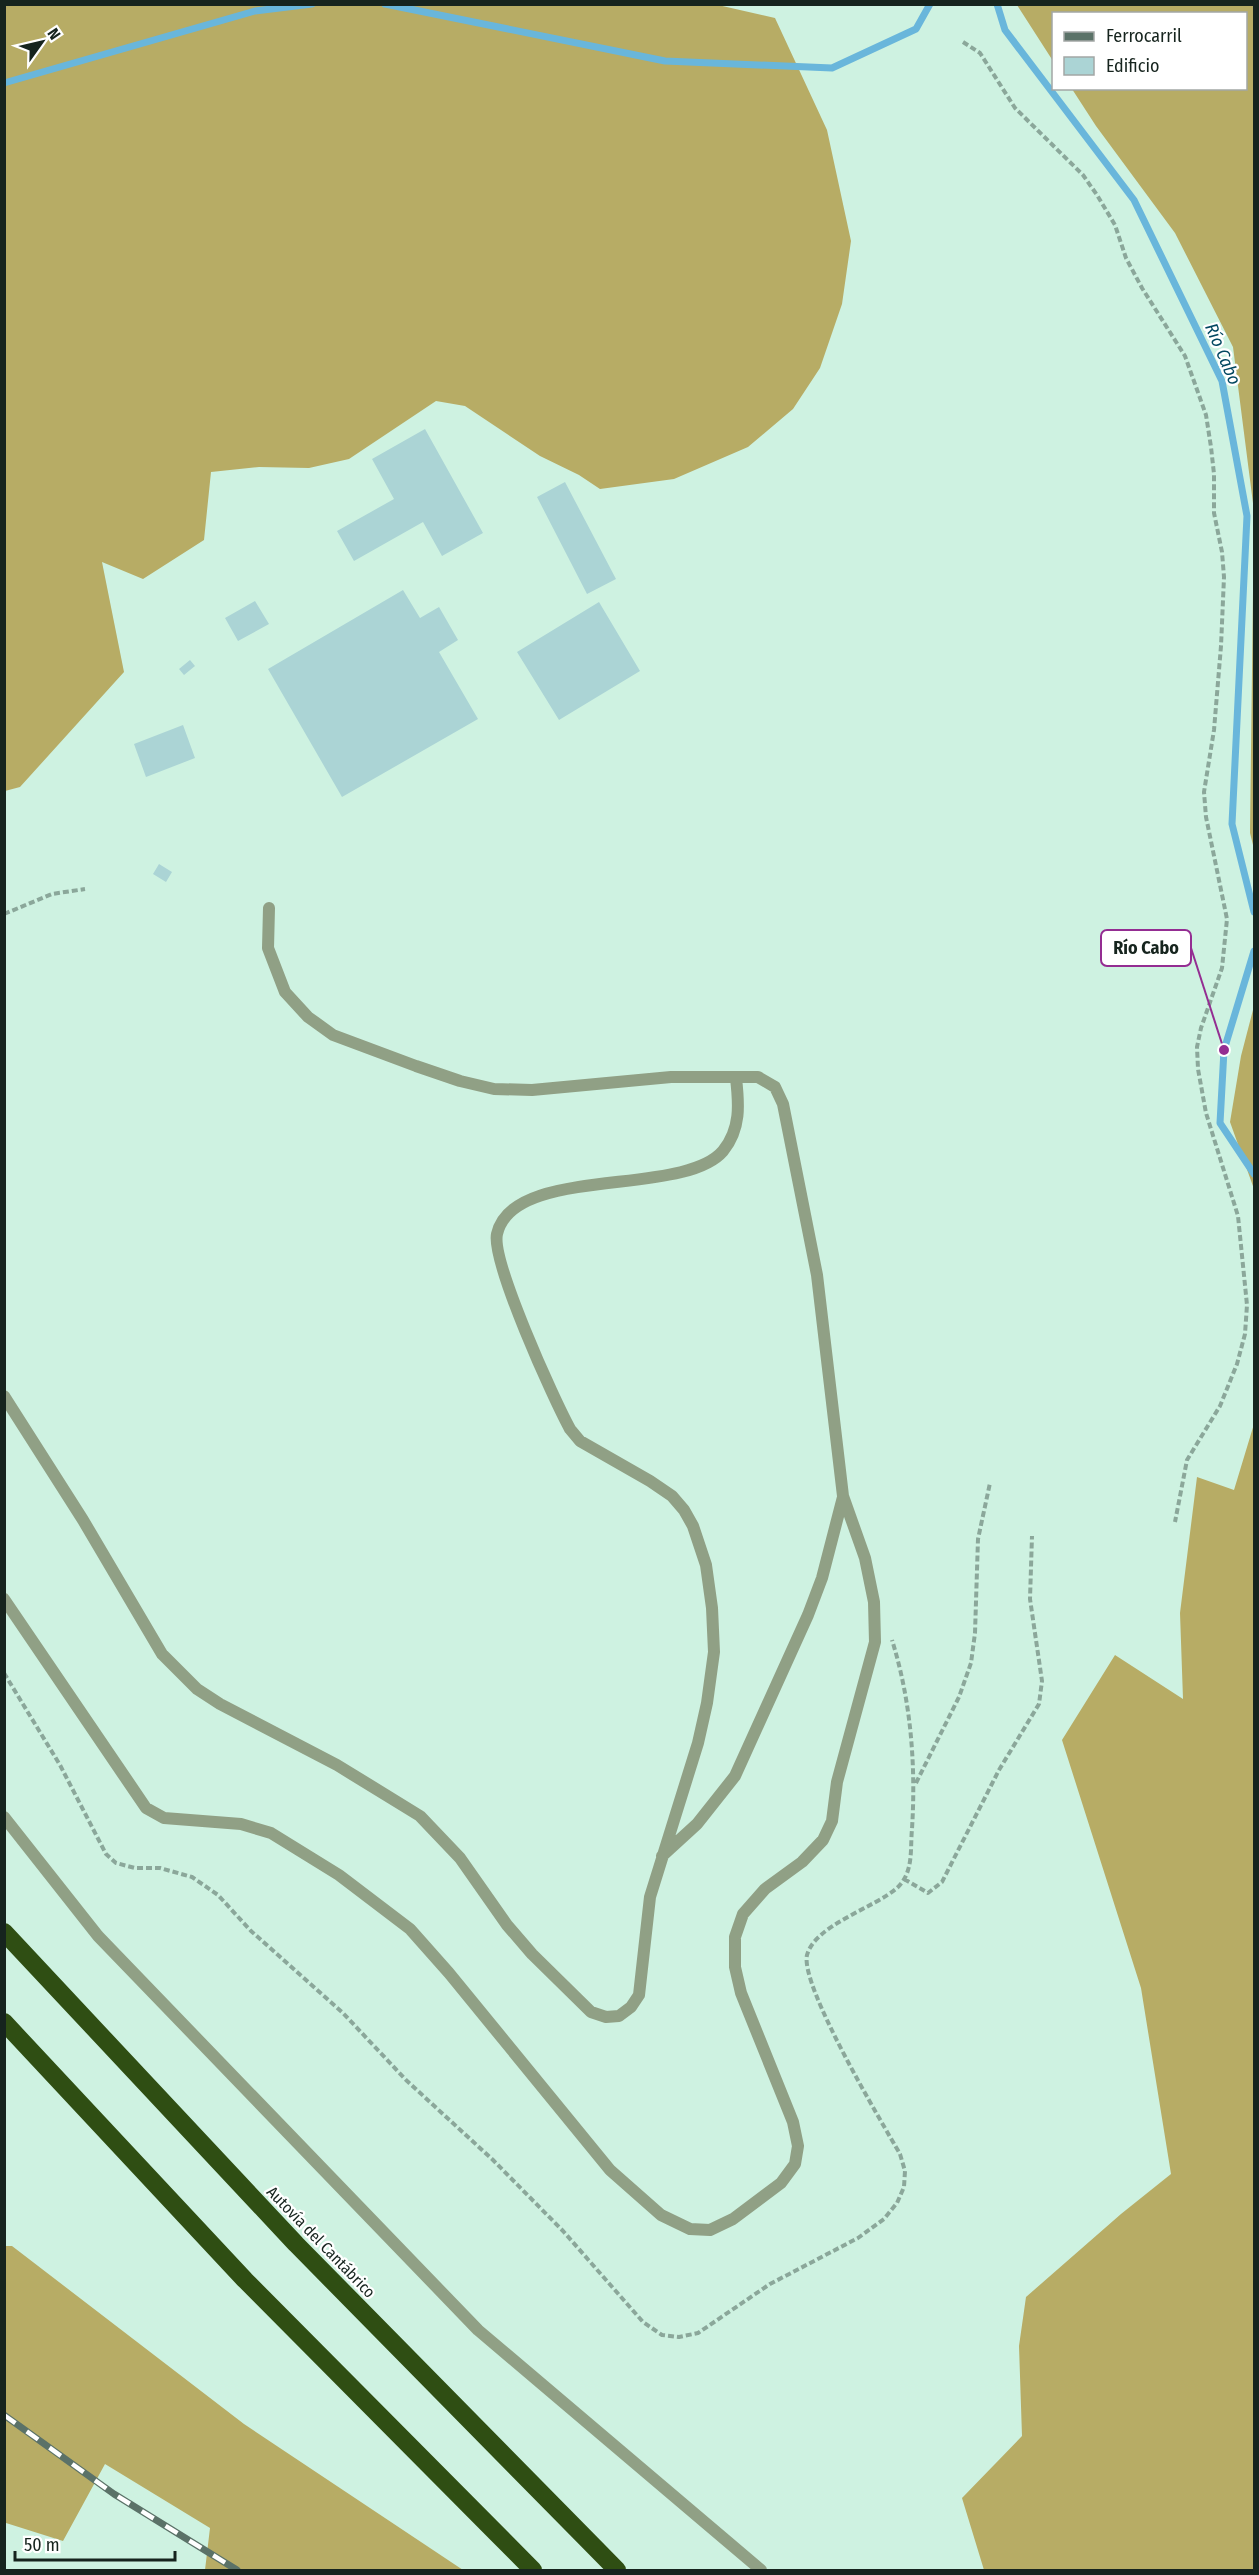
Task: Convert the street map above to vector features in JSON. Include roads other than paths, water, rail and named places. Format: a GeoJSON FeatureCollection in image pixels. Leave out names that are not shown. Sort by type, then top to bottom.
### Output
{"type":"FeatureCollection","features":[{"type":"Feature","properties":{"kind":"highway","name":"Autovía del Cantábrico"},"geometry":{"type":"LineString","coordinates":[[4,1932],[296,2244],[617,2571]]}},
{"type":"Feature","properties":{"kind":"highway"},"geometry":{"type":"LineString","coordinates":[[4,2022],[245,2280],[533,2571]]}},
{"type":"Feature","properties":{"kind":"lane"},"geometry":{"type":"LineString","coordinates":[[4,1599],[146,1808],[164,1818],[241,1824],[271,1833],[339,1875],[410,1929],[449,1973],[610,2170],[661,2215],[690,2229],[710,2230],[734,2219],[782,2183],[795,2164],[798,2146],[793,2122],[741,1993],[735,1967],[735,1936],[743,1914],[765,1889],[802,1862],[823,1840],[832,1821],[837,1782],[875,1642],[874,1602],[866,1558],[843,1496],[818,1275],[783,1104],[775,1088],[758,1077],[671,1077],[532,1090],[494,1089],[460,1081],[333,1035],[308,1017],[285,992],[268,948],[269,908]]}},
{"type":"Feature","properties":{"kind":"lane"},"geometry":{"type":"LineString","coordinates":[[4,1396],[83,1520],[162,1654],[178,1672],[197,1689],[220,1704],[338,1765],[420,1816],[460,1858],[507,1925],[532,1954],[591,2012],[606,2017],[619,2016],[632,2007],[639,1995],[648,1909],[661,1857],[698,1743],[707,1703],[714,1652],[712,1608],[705,1565],[693,1526],[672,1496],[580,1441],[570,1429],[507,1283],[497,1249],[497,1234],[504,1220],[514,1210],[556,1192],[684,1172],[709,1163],[723,1151],[740,1113],[736,1078]]}},
{"type":"Feature","properties":{"kind":"lane"},"geometry":{"type":"LineString","coordinates":[[661,1857],[697,1824],[735,1776],[808,1615],[822,1578],[843,1496]]}},
{"type":"Feature","properties":{"kind":"lane"},"geometry":{"type":"LineString","coordinates":[[4,1817],[98,1936],[478,2330],[761,2571]]}},
{"type":"Feature","properties":{"kind":"waterway"},"geometry":{"type":"LineString","coordinates":[[4,83],[255,11],[312,4]]}},
{"type":"Feature","properties":{"kind":"waterway"},"geometry":{"type":"LineString","coordinates":[[385,4],[665,61],[832,68],[916,29],[930,4]]}},
{"type":"Feature","properties":{"kind":"waterway","name":"Río Cabo"},"geometry":{"type":"LineString","coordinates":[[997,4],[1005,30],[1134,200],[1222,381],[1247,516],[1232,824],[1254,912]]}},
{"type":"Feature","properties":{"kind":"waterway","name":"Río Cabo"},"geometry":{"type":"LineString","coordinates":[[1254,951],[1224,1050],[1220,1123],[1254,1174]]}},
{"type":"Feature","properties":{"kind":"railway"},"geometry":{"type":"LineString","coordinates":[[4,2415],[114,2494],[237,2570]]}},
{"type":"Feature","properties":{"kind":"place","name":"Río Cabo"},"geometry":{"type":"Point","coordinates":[1224,1050]}}]}
